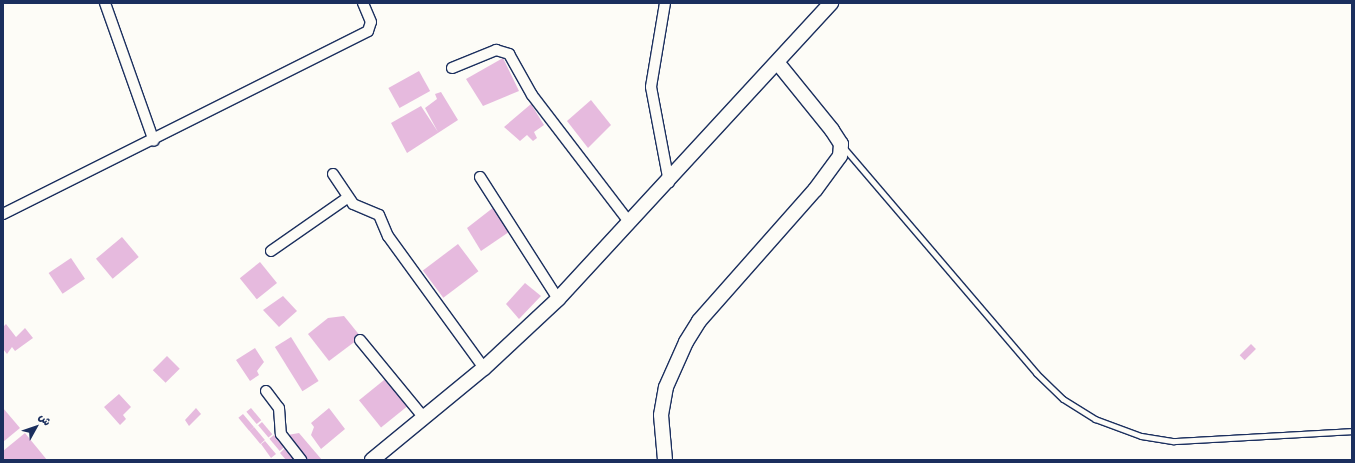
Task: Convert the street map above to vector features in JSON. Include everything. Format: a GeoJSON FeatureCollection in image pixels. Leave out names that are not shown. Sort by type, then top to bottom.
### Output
{"type":"FeatureCollection","features":[{"type":"Feature","properties":{"kind":"main road"},"geometry":{"type":"LineString","coordinates":[[372,460],[484,368],[558,299],[629,222],[669,182],[831,3]]}},
{"type":"Feature","properties":{"kind":"main road"},"geometry":{"type":"LineString","coordinates":[[665,460],[661,415],[666,387],[686,342],[699,321],[815,190],[840,156],[841,144],[777,62]]}},
{"type":"Feature","properties":{"kind":"street"},"geometry":{"type":"LineString","coordinates":[[105,3],[154,141]]}},
{"type":"Feature","properties":{"kind":"street"},"geometry":{"type":"LineString","coordinates":[[3,214],[154,141],[368,31],[371,22],[363,3]]}},
{"type":"Feature","properties":{"kind":"street"},"geometry":{"type":"LineString","coordinates":[[665,3],[651,87],[669,182]]}},
{"type":"Feature","properties":{"kind":"street"},"geometry":{"type":"LineString","coordinates":[[452,68],[496,50],[508,54],[532,95],[629,222]]}},
{"type":"Feature","properties":{"kind":"street"},"geometry":{"type":"LineString","coordinates":[[333,174],[347,198],[356,207],[379,215],[388,236],[484,368]]}},
{"type":"Feature","properties":{"kind":"street"},"geometry":{"type":"LineString","coordinates":[[480,177],[558,299]]}},
{"type":"Feature","properties":{"kind":"street"},"geometry":{"type":"LineString","coordinates":[[271,251],[347,198]]}},
{"type":"Feature","properties":{"kind":"street"},"geometry":{"type":"LineString","coordinates":[[360,340],[424,418]]}},
{"type":"Feature","properties":{"kind":"street"},"geometry":{"type":"LineString","coordinates":[[266,391],[278,408],[281,434],[301,460]]}},
{"type":"Feature","properties":{"kind":"lane"},"geometry":{"type":"LineString","coordinates":[[841,144],[1036,373],[1063,399],[1095,419],[1141,436],[1174,441],[1352,431]]}},
{"type":"Feature","properties":{"kind":"building"},"geometry":{"type":"Polygon","coordinates":[[[503,58],[519,91],[483,106],[466,79],[503,58]]]}},
{"type":"Feature","properties":{"kind":"building"},"geometry":{"type":"Polygon","coordinates":[[[419,71],[430,91],[400,108],[388,88],[419,71]]]}},
{"type":"Feature","properties":{"kind":"building"},"geometry":{"type":"Polygon","coordinates":[[[441,92],[458,120],[407,153],[391,123],[421,106],[438,132],[425,108],[437,99],[435,94],[441,92]]]}},
{"type":"Feature","properties":{"kind":"building"},"geometry":{"type":"Polygon","coordinates":[[[591,100],[611,125],[588,148],[567,121],[591,100]]]}},
{"type":"Feature","properties":{"kind":"building"},"geometry":{"type":"Polygon","coordinates":[[[531,104],[544,125],[534,132],[537,138],[533,141],[527,135],[520,141],[504,127],[531,104]]]}},
{"type":"Feature","properties":{"kind":"building"},"geometry":{"type":"Polygon","coordinates":[[[494,207],[512,230],[481,251],[467,228],[494,207]]]}},
{"type":"Feature","properties":{"kind":"building"},"geometry":{"type":"Polygon","coordinates":[[[122,237],[139,257],[113,279],[96,259],[122,237]]]}},
{"type":"Feature","properties":{"kind":"building"},"geometry":{"type":"Polygon","coordinates":[[[458,244],[478,271],[443,298],[423,270],[458,244]]]}},
{"type":"Feature","properties":{"kind":"building"},"geometry":{"type":"Polygon","coordinates":[[[71,258],[85,279],[63,294],[49,273],[71,258]]]}},
{"type":"Feature","properties":{"kind":"building"},"geometry":{"type":"Polygon","coordinates":[[[260,262],[277,283],[257,299],[240,278],[260,262]]]}},
{"type":"Feature","properties":{"kind":"building"},"geometry":{"type":"Polygon","coordinates":[[[525,283],[541,296],[519,319],[506,304],[525,283]]]}},
{"type":"Feature","properties":{"kind":"building"},"geometry":{"type":"Polygon","coordinates":[[[283,296],[297,311],[279,327],[263,310],[283,296]]]}},
{"type":"Feature","properties":{"kind":"building"},"geometry":{"type":"Polygon","coordinates":[[[344,316],[361,337],[329,361],[308,334],[328,318],[344,316]]]}},
{"type":"Feature","properties":{"kind":"building"},"geometry":{"type":"Polygon","coordinates":[[[6,324],[16,337],[25,328],[33,338],[15,351],[12,347],[7,354],[3,349],[3,327],[6,324]]]}},
{"type":"Feature","properties":{"kind":"building"},"geometry":{"type":"Polygon","coordinates":[[[291,337],[319,381],[302,391],[275,347],[291,337]]]}},
{"type":"Feature","properties":{"kind":"building"},"geometry":{"type":"Polygon","coordinates":[[[1251,344],[1256,349],[1245,360],[1240,355],[1251,344]]]}},
{"type":"Feature","properties":{"kind":"building"},"geometry":{"type":"Polygon","coordinates":[[[255,348],[264,362],[257,371],[259,375],[250,381],[236,360],[255,348]]]}},
{"type":"Feature","properties":{"kind":"building"},"geometry":{"type":"Polygon","coordinates":[[[167,356],[180,369],[166,383],[153,370],[167,356]]]}},
{"type":"Feature","properties":{"kind":"building"},"geometry":{"type":"Polygon","coordinates":[[[394,372],[416,399],[381,428],[359,400],[394,372]]]}},
{"type":"Feature","properties":{"kind":"building"},"geometry":{"type":"Polygon","coordinates":[[[119,394],[131,407],[123,415],[126,419],[120,425],[104,407],[119,394]]]}},
{"type":"Feature","properties":{"kind":"building"},"geometry":{"type":"Polygon","coordinates":[[[3,408],[20,428],[3,442],[3,408]]]}},
{"type":"Feature","properties":{"kind":"building"},"geometry":{"type":"Polygon","coordinates":[[[196,408],[201,414],[189,426],[185,420],[196,408]]]}},
{"type":"Feature","properties":{"kind":"building"},"geometry":{"type":"Polygon","coordinates":[[[251,408],[261,420],[257,424],[246,412],[251,408]]]}},
{"type":"Feature","properties":{"kind":"building"},"geometry":{"type":"Polygon","coordinates":[[[329,408],[345,429],[321,449],[311,435],[314,427],[311,423],[329,408]]]}},
{"type":"Feature","properties":{"kind":"building"},"geometry":{"type":"Polygon","coordinates":[[[243,414],[254,427],[249,431],[238,418],[243,414]]]}},
{"type":"Feature","properties":{"kind":"building"},"geometry":{"type":"Polygon","coordinates":[[[262,422],[272,434],[268,437],[258,425],[262,422]]]}},
{"type":"Feature","properties":{"kind":"building"},"geometry":{"type":"Polygon","coordinates":[[[254,427],[265,440],[260,444],[249,431],[254,427]]]}},
{"type":"Feature","properties":{"kind":"building"},"geometry":{"type":"Polygon","coordinates":[[[25,433],[47,460],[3,460],[3,451],[25,433]]]}},
{"type":"Feature","properties":{"kind":"building"},"geometry":{"type":"Polygon","coordinates":[[[299,433],[322,460],[303,460],[282,436],[299,433]]]}},
{"type":"Feature","properties":{"kind":"building"},"geometry":{"type":"Polygon","coordinates":[[[274,435],[284,447],[280,451],[269,439],[274,435]]]}},
{"type":"Feature","properties":{"kind":"building"},"geometry":{"type":"Polygon","coordinates":[[[265,441],[276,454],[271,458],[261,444],[265,441]]]}},
{"type":"Feature","properties":{"kind":"building"},"geometry":{"type":"Polygon","coordinates":[[[285,448],[295,460],[286,460],[280,453],[285,448]]]}}]}
